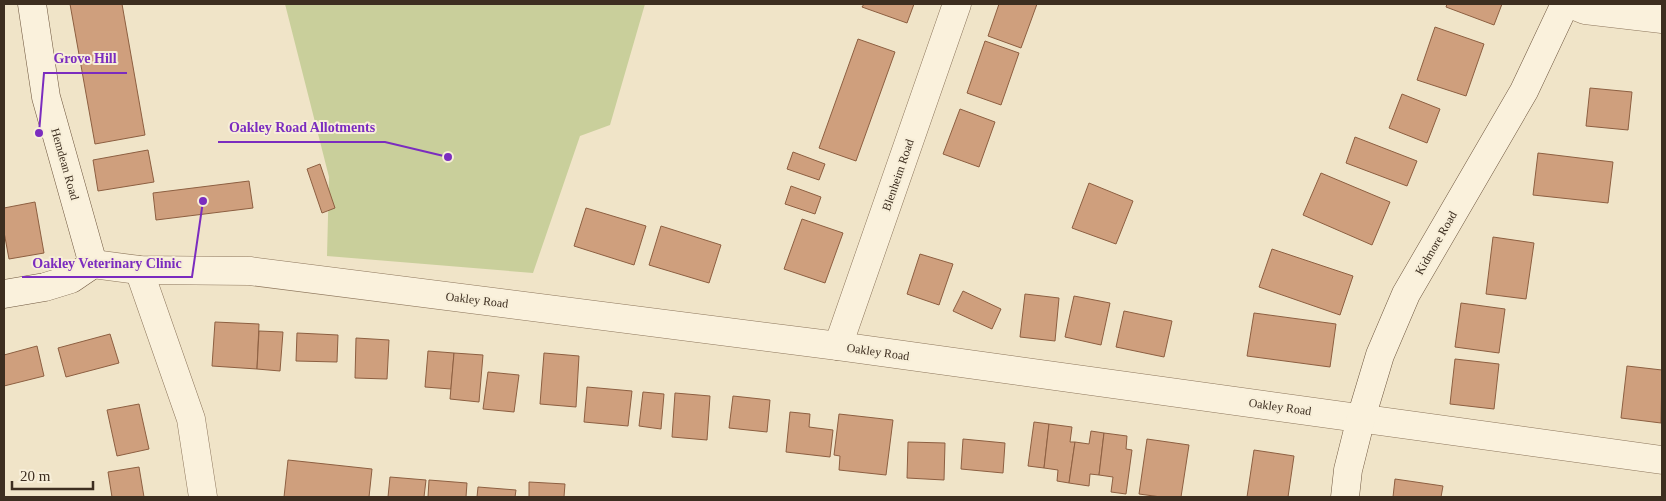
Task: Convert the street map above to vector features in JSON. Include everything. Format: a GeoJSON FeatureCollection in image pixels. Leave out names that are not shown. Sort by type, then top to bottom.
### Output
{"type":"FeatureCollection","features":[{"type":"Feature","properties":{"kind":"street","name":"Hemdean Road"},"geometry":{"type":"LineString","coordinates":[[32,4],[46,97],[93,264]]}},
{"type":"Feature","properties":{"kind":"street","name":"Blenheim Road"},"geometry":{"type":"LineString","coordinates":[[838,346],[957,4]]}},
{"type":"Feature","properties":{"kind":"street","name":"Kidmore Road"},"geometry":{"type":"LineString","coordinates":[[1345,497],[1348,470],[1361,418],[1380,355],[1406,294],[1524,91],[1565,4]]}},
{"type":"Feature","properties":{"kind":"street"},"geometry":{"type":"LineString","coordinates":[[1570,4],[1585,10],[1662,20]]}},
{"type":"Feature","properties":{"kind":"street","name":"Oakley Road"},"geometry":{"type":"LineString","coordinates":[[93,264],[138,270],[250,272],[838,346],[1662,460]]}},
{"type":"Feature","properties":{"kind":"street"},"geometry":{"type":"LineString","coordinates":[[4,294],[71,279],[93,264]]}},
{"type":"Feature","properties":{"kind":"street"},"geometry":{"type":"LineString","coordinates":[[138,270],[191,419],[203,497]]}},
{"type":"Feature","properties":{"kind":"green space"},"geometry":{"type":"Polygon","coordinates":[[[285,4],[645,4],[610,125],[580,136],[533,273],[327,256],[329,177],[285,4]]]}},
{"type":"Feature","properties":{"kind":"building"},"geometry":{"type":"Polygon","coordinates":[[[70,4],[122,4],[145,135],[95,144],[70,4]]]}},
{"type":"Feature","properties":{"kind":"building"},"geometry":{"type":"Polygon","coordinates":[[[864,4],[914,4],[907,23],[862,7],[864,4]]]}},
{"type":"Feature","properties":{"kind":"building"},"geometry":{"type":"Polygon","coordinates":[[[999,4],[1037,4],[1021,48],[988,36],[999,4]]]}},
{"type":"Feature","properties":{"kind":"building"},"geometry":{"type":"Polygon","coordinates":[[[1447,4],[1502,4],[1494,25],[1446,7],[1447,4]]]}},
{"type":"Feature","properties":{"kind":"building"},"geometry":{"type":"Polygon","coordinates":[[[1435,27],[1484,44],[1466,96],[1417,80],[1435,27]]]}},
{"type":"Feature","properties":{"kind":"building"},"geometry":{"type":"Polygon","coordinates":[[[858,39],[895,52],[856,161],[819,148],[858,39]]]}},
{"type":"Feature","properties":{"kind":"building"},"geometry":{"type":"Polygon","coordinates":[[[985,41],[1019,53],[1001,105],[967,93],[985,41]]]}},
{"type":"Feature","properties":{"kind":"building"},"geometry":{"type":"Polygon","coordinates":[[[1590,88],[1632,92],[1628,130],[1586,126],[1590,88]]]}},
{"type":"Feature","properties":{"kind":"building"},"geometry":{"type":"Polygon","coordinates":[[[1402,94],[1440,109],[1427,143],[1389,128],[1402,94]]]}},
{"type":"Feature","properties":{"kind":"building"},"geometry":{"type":"Polygon","coordinates":[[[960,109],[995,122],[979,167],[943,154],[960,109]]]}},
{"type":"Feature","properties":{"kind":"building"},"geometry":{"type":"Polygon","coordinates":[[[1355,137],[1417,161],[1407,186],[1346,163],[1355,137]]]}},
{"type":"Feature","properties":{"kind":"building"},"geometry":{"type":"Polygon","coordinates":[[[148,150],[154,182],[98,191],[93,160],[148,150]]]}},
{"type":"Feature","properties":{"kind":"building"},"geometry":{"type":"Polygon","coordinates":[[[793,152],[825,164],[819,180],[787,169],[793,152]]]}},
{"type":"Feature","properties":{"kind":"building"},"geometry":{"type":"Polygon","coordinates":[[[1538,153],[1613,162],[1608,203],[1533,195],[1538,153]]]}},
{"type":"Feature","properties":{"kind":"building"},"geometry":{"type":"Polygon","coordinates":[[[320,164],[335,208],[322,213],[307,169],[320,164]]]}},
{"type":"Feature","properties":{"kind":"building"},"geometry":{"type":"Polygon","coordinates":[[[1321,173],[1390,202],[1372,245],[1303,215],[1321,173]]]}},
{"type":"Feature","properties":{"kind":"building"},"geometry":{"type":"Polygon","coordinates":[[[249,181],[253,208],[156,220],[153,193],[249,181]]]}},
{"type":"Feature","properties":{"kind":"building"},"geometry":{"type":"Polygon","coordinates":[[[1089,183],[1133,201],[1116,244],[1072,228],[1089,183]]]}},
{"type":"Feature","properties":{"kind":"building"},"geometry":{"type":"Polygon","coordinates":[[[791,186],[821,197],[815,214],[785,204],[791,186]]]}},
{"type":"Feature","properties":{"kind":"building"},"geometry":{"type":"Polygon","coordinates":[[[35,202],[44,253],[9,259],[4,232],[4,208],[35,202]]]}},
{"type":"Feature","properties":{"kind":"building"},"geometry":{"type":"Polygon","coordinates":[[[586,208],[646,226],[634,265],[574,246],[586,208]]]}},
{"type":"Feature","properties":{"kind":"building"},"geometry":{"type":"Polygon","coordinates":[[[802,219],[843,233],[825,283],[784,269],[802,219]]]}},
{"type":"Feature","properties":{"kind":"building"},"geometry":{"type":"Polygon","coordinates":[[[661,226],[721,245],[709,283],[649,265],[661,226]]]}},
{"type":"Feature","properties":{"kind":"building"},"geometry":{"type":"Polygon","coordinates":[[[1493,237],[1534,243],[1526,299],[1486,294],[1493,237]]]}},
{"type":"Feature","properties":{"kind":"building"},"geometry":{"type":"Polygon","coordinates":[[[1272,249],[1353,276],[1340,315],[1259,287],[1272,249]]]}},
{"type":"Feature","properties":{"kind":"building"},"geometry":{"type":"Polygon","coordinates":[[[920,254],[953,264],[939,305],[907,294],[920,254]]]}},
{"type":"Feature","properties":{"kind":"building"},"geometry":{"type":"Polygon","coordinates":[[[963,291],[1001,309],[992,329],[953,311],[963,291]]]}},
{"type":"Feature","properties":{"kind":"building"},"geometry":{"type":"Polygon","coordinates":[[[1025,294],[1059,298],[1055,341],[1020,337],[1025,294]]]}},
{"type":"Feature","properties":{"kind":"building"},"geometry":{"type":"Polygon","coordinates":[[[1074,296],[1110,303],[1101,345],[1065,337],[1074,296]]]}},
{"type":"Feature","properties":{"kind":"building"},"geometry":{"type":"Polygon","coordinates":[[[1461,303],[1505,309],[1499,353],[1455,347],[1461,303]]]}},
{"type":"Feature","properties":{"kind":"building"},"geometry":{"type":"Polygon","coordinates":[[[1124,311],[1172,321],[1164,357],[1116,347],[1124,311]]]}},
{"type":"Feature","properties":{"kind":"building"},"geometry":{"type":"Polygon","coordinates":[[[1254,313],[1336,324],[1330,367],[1247,356],[1254,313]]]}},
{"type":"Feature","properties":{"kind":"building"},"geometry":{"type":"Polygon","coordinates":[[[215,322],[259,324],[257,369],[212,366],[215,322]]]}},
{"type":"Feature","properties":{"kind":"building"},"geometry":{"type":"Polygon","coordinates":[[[259,331],[283,332],[280,371],[257,369],[259,331]]]}},
{"type":"Feature","properties":{"kind":"building"},"geometry":{"type":"Polygon","coordinates":[[[297,333],[338,335],[337,362],[296,361],[297,333]]]}},
{"type":"Feature","properties":{"kind":"building"},"geometry":{"type":"Polygon","coordinates":[[[110,334],[119,363],[66,377],[58,348],[110,334]]]}},
{"type":"Feature","properties":{"kind":"building"},"geometry":{"type":"Polygon","coordinates":[[[356,338],[389,340],[387,379],[355,378],[356,338]]]}},
{"type":"Feature","properties":{"kind":"building"},"geometry":{"type":"Polygon","coordinates":[[[37,346],[44,376],[4,386],[4,355],[37,346]]]}},
{"type":"Feature","properties":{"kind":"building"},"geometry":{"type":"Polygon","coordinates":[[[428,351],[454,353],[451,389],[425,387],[428,351]]]}},
{"type":"Feature","properties":{"kind":"building"},"geometry":{"type":"Polygon","coordinates":[[[454,353],[483,355],[479,402],[450,399],[454,353]]]}},
{"type":"Feature","properties":{"kind":"building"},"geometry":{"type":"Polygon","coordinates":[[[544,353],[579,356],[576,407],[540,404],[544,353]]]}},
{"type":"Feature","properties":{"kind":"building"},"geometry":{"type":"Polygon","coordinates":[[[1455,359],[1499,364],[1494,409],[1450,404],[1455,359]]]}},
{"type":"Feature","properties":{"kind":"building"},"geometry":{"type":"Polygon","coordinates":[[[1627,366],[1662,370],[1661,423],[1621,418],[1627,366]]]}},
{"type":"Feature","properties":{"kind":"building"},"geometry":{"type":"Polygon","coordinates":[[[488,372],[519,375],[514,412],[483,409],[488,372]]]}},
{"type":"Feature","properties":{"kind":"building"},"geometry":{"type":"Polygon","coordinates":[[[587,387],[632,391],[628,426],[584,422],[587,387]]]}},
{"type":"Feature","properties":{"kind":"building"},"geometry":{"type":"Polygon","coordinates":[[[643,392],[664,394],[661,429],[639,426],[643,392]]]}},
{"type":"Feature","properties":{"kind":"building"},"geometry":{"type":"Polygon","coordinates":[[[675,393],[710,396],[707,440],[672,437],[675,393]]]}},
{"type":"Feature","properties":{"kind":"building"},"geometry":{"type":"Polygon","coordinates":[[[733,396],[770,400],[767,432],[729,428],[733,396]]]}},
{"type":"Feature","properties":{"kind":"building"},"geometry":{"type":"Polygon","coordinates":[[[139,404],[149,449],[117,456],[107,410],[139,404]]]}},
{"type":"Feature","properties":{"kind":"building"},"geometry":{"type":"Polygon","coordinates":[[[790,412],[810,414],[809,427],[833,430],[830,457],[786,452],[790,412]]]}},
{"type":"Feature","properties":{"kind":"building"},"geometry":{"type":"Polygon","coordinates":[[[839,414],[893,420],[886,475],[839,470],[840,456],[834,455],[839,414]]]}},
{"type":"Feature","properties":{"kind":"building"},"geometry":{"type":"Polygon","coordinates":[[[1034,422],[1049,424],[1044,468],[1028,466],[1034,422]]]}},
{"type":"Feature","properties":{"kind":"building"},"geometry":{"type":"Polygon","coordinates":[[[1049,424],[1072,427],[1070,442],[1075,442],[1069,483],[1057,481],[1058,470],[1044,468],[1049,424]]]}},
{"type":"Feature","properties":{"kind":"building"},"geometry":{"type":"Polygon","coordinates":[[[1091,431],[1104,433],[1099,475],[1090,474],[1089,486],[1069,483],[1075,442],[1089,444],[1091,431]]]}},
{"type":"Feature","properties":{"kind":"building"},"geometry":{"type":"Polygon","coordinates":[[[1104,433],[1127,436],[1126,449],[1132,450],[1126,494],[1111,492],[1113,477],[1099,475],[1104,433]]]}},
{"type":"Feature","properties":{"kind":"building"},"geometry":{"type":"Polygon","coordinates":[[[963,439],[1005,443],[1003,473],[961,469],[963,439]]]}},
{"type":"Feature","properties":{"kind":"building"},"geometry":{"type":"Polygon","coordinates":[[[1147,439],[1189,445],[1181,497],[1139,494],[1147,439]]]}},
{"type":"Feature","properties":{"kind":"building"},"geometry":{"type":"Polygon","coordinates":[[[908,442],[945,443],[944,480],[907,478],[908,442]]]}},
{"type":"Feature","properties":{"kind":"building"},"geometry":{"type":"Polygon","coordinates":[[[1254,450],[1294,456],[1288,497],[1247,497],[1254,450]]]}},
{"type":"Feature","properties":{"kind":"building"},"geometry":{"type":"Polygon","coordinates":[[[288,460],[372,469],[369,497],[284,497],[288,460]]]}},
{"type":"Feature","properties":{"kind":"building"},"geometry":{"type":"Polygon","coordinates":[[[139,467],[144,497],[112,497],[108,472],[139,467]]]}},
{"type":"Feature","properties":{"kind":"building"},"geometry":{"type":"Polygon","coordinates":[[[390,477],[426,480],[424,497],[388,497],[390,477]]]}},
{"type":"Feature","properties":{"kind":"building"},"geometry":{"type":"Polygon","coordinates":[[[1395,479],[1443,486],[1441,497],[1393,497],[1395,479]]]}},
{"type":"Feature","properties":{"kind":"building"},"geometry":{"type":"Polygon","coordinates":[[[429,480],[467,483],[466,497],[428,497],[429,480]]]}},
{"type":"Feature","properties":{"kind":"building"},"geometry":{"type":"Polygon","coordinates":[[[529,482],[565,484],[564,497],[529,497],[529,482]]]}},
{"type":"Feature","properties":{"kind":"building"},"geometry":{"type":"Polygon","coordinates":[[[478,487],[516,490],[515,497],[477,497],[478,487]]]}},
{"type":"Feature","properties":{"kind":"place","name":"Grove Hill"},"geometry":{"type":"Point","coordinates":[39,133]}},
{"type":"Feature","properties":{"kind":"place","name":"Oakley Road Allotments"},"geometry":{"type":"Point","coordinates":[448,157]}},
{"type":"Feature","properties":{"kind":"place","name":"Oakley Veterinary Clinic"},"geometry":{"type":"Point","coordinates":[203,201]}}]}
